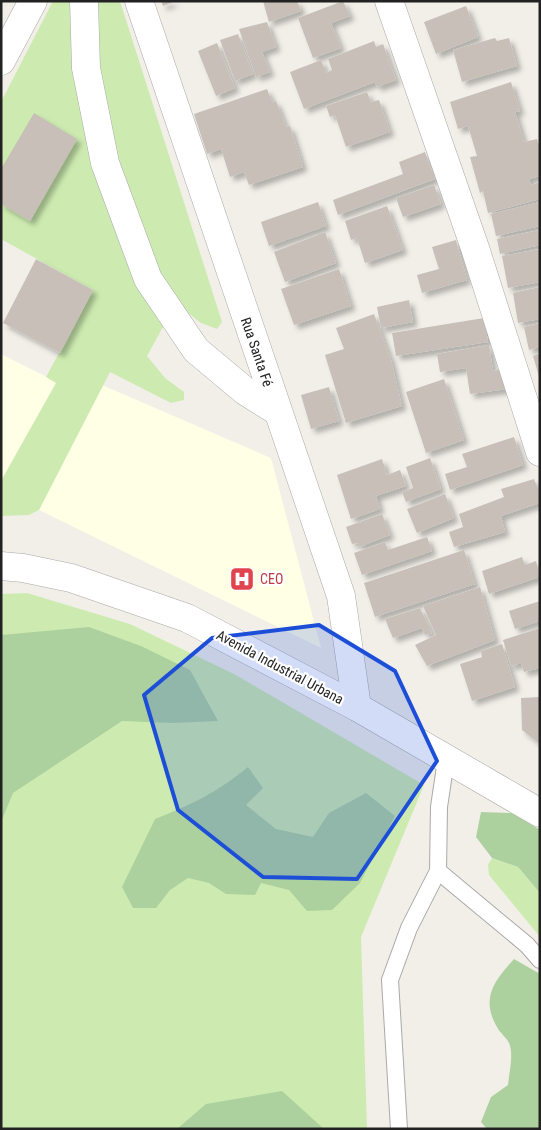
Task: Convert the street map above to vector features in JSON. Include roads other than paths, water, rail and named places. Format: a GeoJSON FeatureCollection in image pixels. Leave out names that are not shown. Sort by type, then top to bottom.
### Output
{"type":"FeatureCollection","features":[{"type":"Feature","properties":{"kind":"street"},"geometry":{"type":"LineString","coordinates":[[1,61],[33,1]]}},
{"type":"Feature","properties":{"kind":"street"},"geometry":{"type":"LineString","coordinates":[[84,1],[86,68],[105,163],[148,279],[196,350],[245,391],[277,411]]}},
{"type":"Feature","properties":{"kind":"street","name":"Rua Santa Fé"},"geometry":{"type":"LineString","coordinates":[[139,1],[341,596],[357,707]]}},
{"type":"Feature","properties":{"kind":"street"},"geometry":{"type":"LineString","coordinates":[[389,1],[475,248],[540,452]]}},
{"type":"Feature","properties":{"kind":"street","name":"Avenida Industrial Urbana"},"geometry":{"type":"LineString","coordinates":[[1,566],[23,568],[71,578],[188,618],[357,707],[540,813]]}},
{"type":"Feature","properties":{"kind":"lane"},"geometry":{"type":"LineString","coordinates":[[399,1129],[390,980],[409,928],[438,871],[439,807],[446,760]]}},
{"type":"Feature","properties":{"kind":"lane"},"geometry":{"type":"LineString","coordinates":[[438,871],[528,945],[540,960]]}},
{"type":"Feature","properties":{"kind":"place","name":"CEO"},"geometry":{"type":"Point","coordinates":[242,579]}}]}
